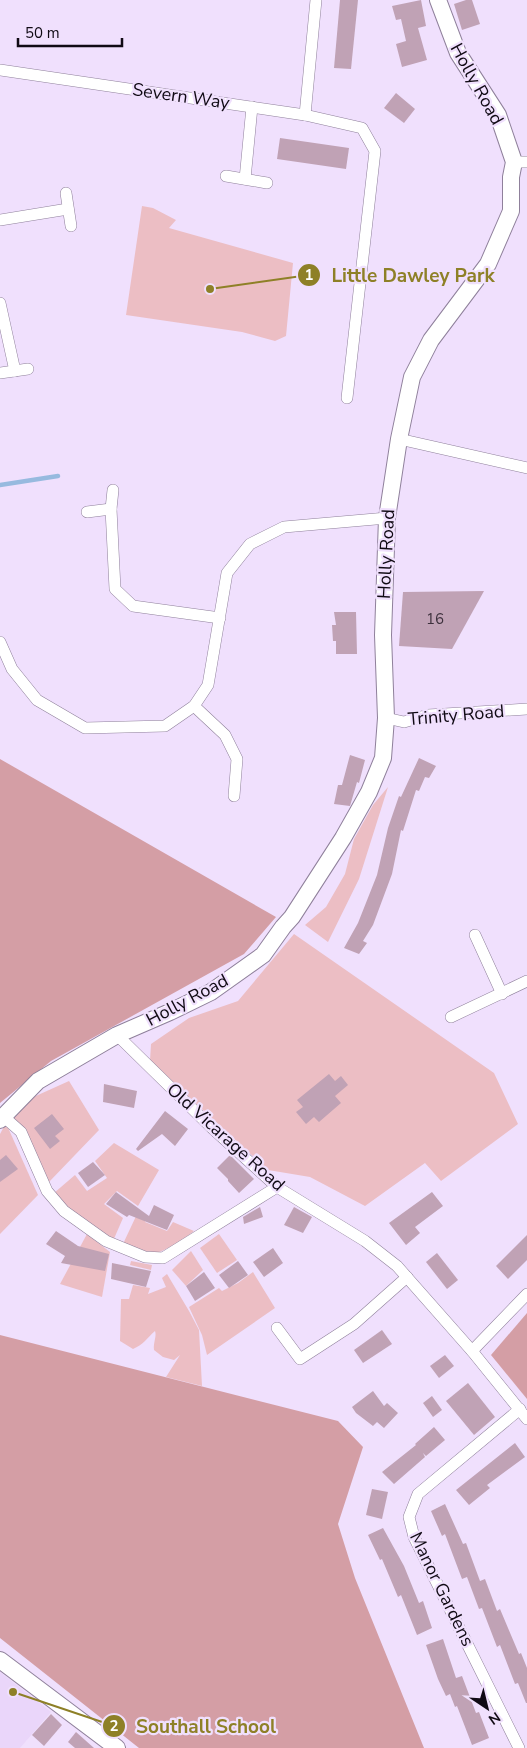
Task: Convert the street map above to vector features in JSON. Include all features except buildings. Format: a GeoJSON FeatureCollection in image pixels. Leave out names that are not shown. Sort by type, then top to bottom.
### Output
{"type":"FeatureCollection","features":[{"type":"Feature","properties":{"kind":"street"},"geometry":{"type":"LineString","coordinates":[[305,115],[316,0]]}},
{"type":"Feature","properties":{"kind":"street","name":"Holly Road"},"geometry":{"type":"LineString","coordinates":[[117,1035],[211,992],[264,955],[343,838],[370,792],[383,758],[386,718],[383,635],[387,518],[399,439],[412,377],[431,340],[488,264],[511,211],[511,177],[521,162],[498,115],[458,53],[438,0]]}},
{"type":"Feature","properties":{"kind":"street","name":"Severn Way"},"geometry":{"type":"LineString","coordinates":[[0,70],[252,106],[305,115],[362,128],[375,151],[347,398]]}},
{"type":"Feature","properties":{"kind":"street"},"geometry":{"type":"LineString","coordinates":[[245,179],[252,106]]}},
{"type":"Feature","properties":{"kind":"street"},"geometry":{"type":"LineString","coordinates":[[226,176],[267,182]]}},
{"type":"Feature","properties":{"kind":"street"},"geometry":{"type":"LineString","coordinates":[[66,193],[70,226]]}},
{"type":"Feature","properties":{"kind":"street"},"geometry":{"type":"LineString","coordinates":[[0,220],[68,209]]}},
{"type":"Feature","properties":{"kind":"street"},"geometry":{"type":"LineString","coordinates":[[0,303],[15,371]]}},
{"type":"Feature","properties":{"kind":"street"},"geometry":{"type":"LineString","coordinates":[[0,373],[28,370]]}},
{"type":"Feature","properties":{"kind":"street"},"geometry":{"type":"LineString","coordinates":[[399,439],[527,468]]}},
{"type":"Feature","properties":{"kind":"street"},"geometry":{"type":"LineString","coordinates":[[113,490],[111,509],[115,589],[133,606],[220,618]]}},
{"type":"Feature","properties":{"kind":"street"},"geometry":{"type":"LineString","coordinates":[[87,512],[111,509]]}},
{"type":"Feature","properties":{"kind":"street"},"geometry":{"type":"LineString","coordinates":[[0,642],[12,669],[37,700],[84,728],[165,726],[194,706],[208,685],[227,574],[250,544],[284,527],[387,518]]}},
{"type":"Feature","properties":{"kind":"street"},"geometry":{"type":"LineString","coordinates":[[194,706],[225,735],[237,759],[234,796]]}},
{"type":"Feature","properties":{"kind":"street","name":"Trinity Road"},"geometry":{"type":"LineString","coordinates":[[386,718],[404,722],[428,715],[527,709]]}},
{"type":"Feature","properties":{"kind":"street"},"geometry":{"type":"LineString","coordinates":[[475,935],[502,994]]}},
{"type":"Feature","properties":{"kind":"street"},"geometry":{"type":"LineString","coordinates":[[451,1017],[527,982]]}},
{"type":"Feature","properties":{"kind":"street"},"geometry":{"type":"LineString","coordinates":[[117,1035],[38,1081],[1,1118],[21,1132],[47,1191],[64,1211],[106,1241],[145,1257],[162,1258],[277,1187]]}},
{"type":"Feature","properties":{"kind":"street","name":"Old Vicarage Road"},"geometry":{"type":"LineString","coordinates":[[117,1035],[212,1128],[277,1187],[365,1240],[397,1266],[472,1350],[527,1419]]}},
{"type":"Feature","properties":{"kind":"street"},"geometry":{"type":"LineString","coordinates":[[277,1328],[300,1359],[354,1324],[408,1277]]}},
{"type":"Feature","properties":{"kind":"street"},"geometry":{"type":"LineString","coordinates":[[472,1350],[527,1294]]}},
{"type":"Feature","properties":{"kind":"street","name":"Manor Gardens"},"geometry":{"type":"LineString","coordinates":[[519,1748],[414,1537],[409,1517],[418,1494],[520,1409]]}},
{"type":"Feature","properties":{"kind":"street"},"geometry":{"type":"LineString","coordinates":[[0,1660],[117,1748]]}},
{"type":"Feature","properties":{"kind":"shaded area"},"geometry":{"type":"Polygon","coordinates":[[[142,206],[153,208],[176,220],[169,228],[293,263],[286,336],[275,341],[242,332],[126,315],[142,206]]]}},
{"type":"Feature","properties":{"kind":"shaded area"},"geometry":{"type":"Polygon","coordinates":[[[0,759],[276,917],[244,954],[51,1061],[0,1103],[0,759]]]}},
{"type":"Feature","properties":{"kind":"shaded area"},"geometry":{"type":"Polygon","coordinates":[[[388,787],[359,879],[328,942],[305,925],[326,907],[345,874],[354,839],[373,805],[388,787]]]}},
{"type":"Feature","properties":{"kind":"shaded area"},"geometry":{"type":"Polygon","coordinates":[[[294,934],[494,1073],[518,1124],[441,1181],[425,1163],[365,1206],[310,1177],[268,1170],[150,1061],[151,1044],[189,1018],[238,1001],[294,934]]]}},
{"type":"Feature","properties":{"kind":"shaded area"},"geometry":{"type":"Polygon","coordinates":[[[69,1081],[99,1130],[49,1182],[25,1131],[10,1117],[18,1104],[69,1081]]]}},
{"type":"Feature","properties":{"kind":"shaded area"},"geometry":{"type":"Polygon","coordinates":[[[6,1123],[38,1195],[0,1234],[0,1134],[6,1123]]]}},
{"type":"Feature","properties":{"kind":"shaded area"},"geometry":{"type":"Polygon","coordinates":[[[114,1143],[159,1170],[138,1206],[117,1191],[104,1204],[123,1218],[113,1241],[73,1213],[54,1193],[75,1175],[87,1191],[107,1178],[95,1161],[114,1143]]]}},
{"type":"Feature","properties":{"kind":"shaded area"},"geometry":{"type":"Polygon","coordinates":[[[138,1212],[147,1216],[145,1222],[167,1231],[173,1222],[194,1231],[177,1243],[157,1253],[150,1255],[138,1254],[122,1246],[138,1212]]]}},
{"type":"Feature","properties":{"kind":"shaded area"},"geometry":{"type":"Polygon","coordinates":[[[87,1234],[110,1252],[102,1297],[60,1284],[87,1234]]]}},
{"type":"Feature","properties":{"kind":"shaded area"},"geometry":{"type":"Polygon","coordinates":[[[219,1234],[237,1260],[217,1273],[200,1248],[219,1234]]]}},
{"type":"Feature","properties":{"kind":"shaded area"},"geometry":{"type":"Polygon","coordinates":[[[191,1251],[203,1270],[186,1286],[172,1270],[191,1251]]]}},
{"type":"Feature","properties":{"kind":"shaded area"},"geometry":{"type":"Polygon","coordinates":[[[131,1261],[152,1265],[151,1270],[130,1265],[131,1261]]]}},
{"type":"Feature","properties":{"kind":"shaded area"},"geometry":{"type":"Polygon","coordinates":[[[253,1272],[275,1308],[207,1355],[202,1335],[189,1307],[219,1288],[222,1291],[238,1283],[253,1272]]]}},
{"type":"Feature","properties":{"kind":"shaded area"},"geometry":{"type":"Polygon","coordinates":[[[167,1274],[199,1330],[202,1386],[166,1377],[180,1355],[174,1360],[163,1357],[154,1350],[155,1331],[133,1349],[120,1341],[121,1299],[129,1299],[133,1285],[150,1288],[148,1294],[166,1287],[162,1278],[167,1274]]]}},
{"type":"Feature","properties":{"kind":"shaded area"},"geometry":{"type":"Polygon","coordinates":[[[527,1313],[527,1399],[491,1355],[527,1313]]]}},
{"type":"Feature","properties":{"kind":"shaded area"},"geometry":{"type":"Polygon","coordinates":[[[0,1335],[338,1421],[363,1447],[338,1524],[355,1578],[424,1748],[139,1748],[0,1638],[0,1335]]]}},
{"type":"Feature","properties":{"kind":"shaded area"},"geometry":{"type":"Polygon","coordinates":[[[0,1672],[51,1712],[20,1748],[0,1748],[0,1672]]]}},
{"type":"Feature","properties":{"kind":"waterway"},"geometry":{"type":"LineString","coordinates":[[0,485],[58,476]]}},
{"type":"Feature","properties":{"kind":"place","name":"Little Dawley Park"},"geometry":{"type":"Point","coordinates":[210,289]}},
{"type":"Feature","properties":{"kind":"place","name":"Southall School"},"geometry":{"type":"Point","coordinates":[13,1692]}}]}
